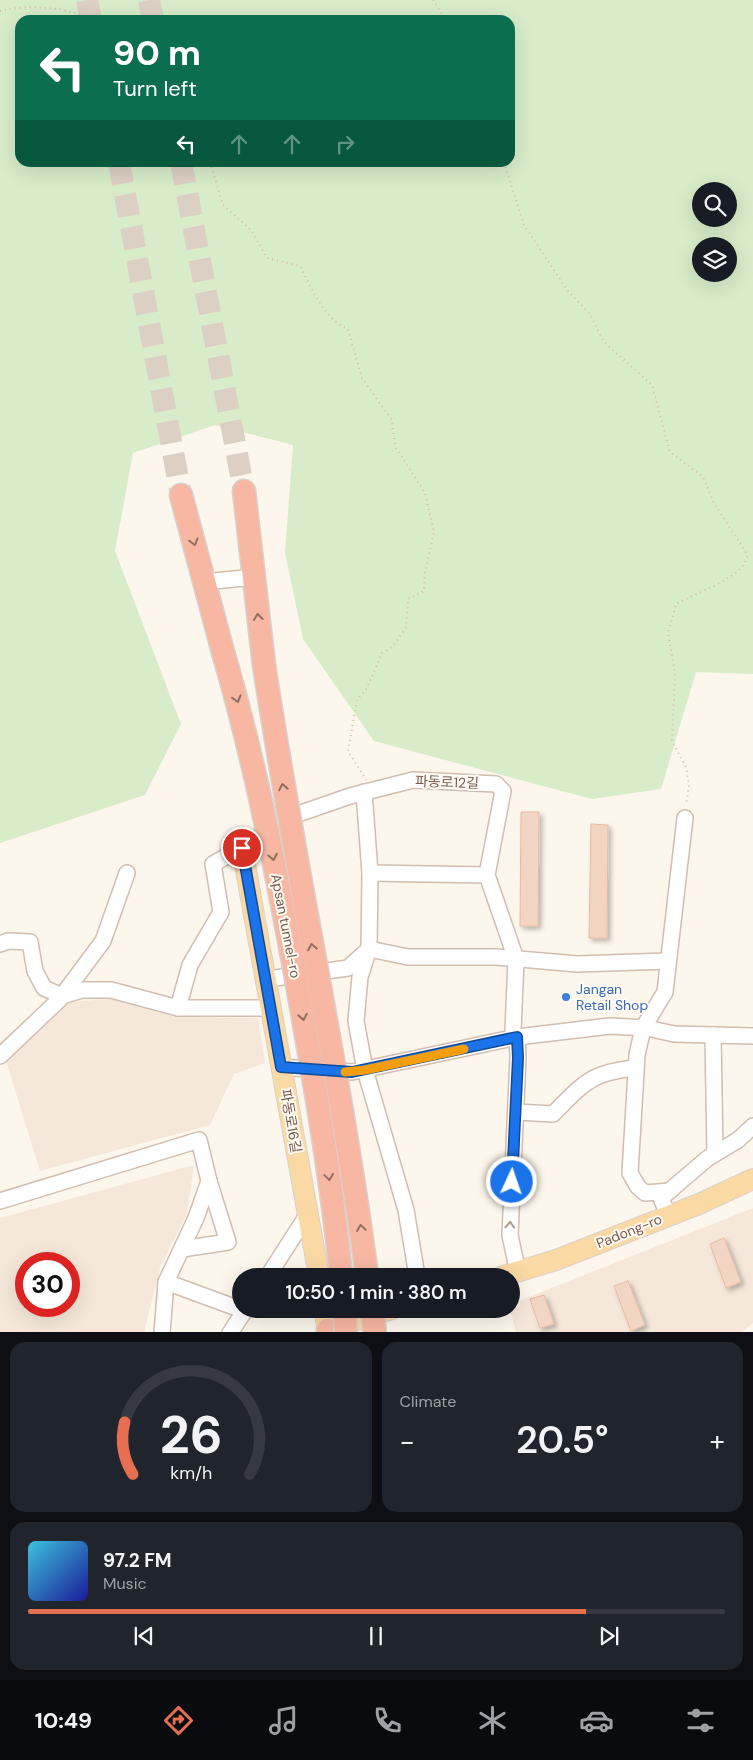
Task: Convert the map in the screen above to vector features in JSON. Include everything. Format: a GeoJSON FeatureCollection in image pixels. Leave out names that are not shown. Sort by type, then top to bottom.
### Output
{"type":"FeatureCollection","features":[{"type":"Feature","properties":{"kind":"highway","name":"Apsan tunnel-ro"},"geometry":{"type":"LineString","coordinates":[[244,491],[264,665],[296,865],[352,1165],[366,1268]]}},
{"type":"Feature","properties":{"kind":"highway","name":"Apsan tunnel-ro"},"geometry":{"type":"LineString","coordinates":[[181,495],[252,758],[282,902],[320,1113],[340,1268]]}},
{"type":"Feature","properties":{"kind":"main road"},"geometry":{"type":"LineString","coordinates":[[242,848],[272,1008]]}},
{"type":"Feature","properties":{"kind":"main road","name":"파동로16길"},"geometry":{"type":"LineString","coordinates":[[281,1067],[318,1268]]}},
{"type":"Feature","properties":{"kind":"main road","name":"Padong-ro"},"geometry":{"type":"LineString","coordinates":[[520,1272],[564,1257],[699,1204],[753,1180]]}},
{"type":"Feature","properties":{"kind":"main road"},"geometry":{"type":"LineString","coordinates":[[329,1327],[360,1318]]}},
{"type":"Feature","properties":{"kind":"street"},"geometry":{"type":"LineString","coordinates":[[204,582],[254,577]]}},
{"type":"Feature","properties":{"kind":"street","name":"파동로12길"},"geometry":{"type":"LineString","coordinates":[[178,1008],[190,965],[221,912],[213,864],[300,813],[412,780],[496,784],[503,791],[487,876]]}},
{"type":"Feature","properties":{"kind":"street"},"geometry":{"type":"LineString","coordinates":[[367,792],[370,873],[369,949],[360,977],[356,1021],[365,1070],[406,1210],[416,1268]]}},
{"type":"Feature","properties":{"kind":"street"},"geometry":{"type":"LineString","coordinates":[[670,1190],[645,1193],[638,1187],[630,1173],[636,1068],[643,1028],[665,992],[685,818]]}},
{"type":"Feature","properties":{"kind":"street"},"geometry":{"type":"LineString","coordinates":[[0,1056],[62,996],[103,941],[127,873]]}},
{"type":"Feature","properties":{"kind":"street"},"geometry":{"type":"LineString","coordinates":[[370,873],[487,876],[516,958],[513,1031],[517,1037],[516,1112],[510,1235],[511,1268]]}},
{"type":"Feature","properties":{"kind":"street"},"geometry":{"type":"LineString","coordinates":[[0,944],[8,941],[30,942],[35,971],[44,988],[62,996],[82,990],[110,990],[178,1008],[272,1008]]}},
{"type":"Feature","properties":{"kind":"street"},"geometry":{"type":"LineString","coordinates":[[369,949],[408,957],[516,958],[577,964],[668,961]]}},
{"type":"Feature","properties":{"kind":"street"},"geometry":{"type":"LineString","coordinates":[[369,949],[348,968],[268,979],[281,1067],[352,1072],[517,1037],[610,1026],[643,1028],[674,1034],[753,1036]]}},
{"type":"Feature","properties":{"kind":"street"},"geometry":{"type":"LineString","coordinates":[[712,1035],[715,1154]]}},
{"type":"Feature","properties":{"kind":"street"},"geometry":{"type":"LineString","coordinates":[[516,1112],[554,1114],[587,1081],[613,1070],[636,1068]]}},
{"type":"Feature","properties":{"kind":"street"},"geometry":{"type":"LineString","coordinates":[[668,1215],[661,1198],[715,1154],[738,1140],[753,1126]]}},
{"type":"Feature","properties":{"kind":"street"},"geometry":{"type":"LineString","coordinates":[[0,1201],[199,1140],[209,1181],[228,1242],[182,1249]]}},
{"type":"Feature","properties":{"kind":"street"},"geometry":{"type":"LineString","coordinates":[[162,1332],[166,1282],[196,1218],[209,1181]]}},
{"type":"Feature","properties":{"kind":"street"},"geometry":{"type":"LineString","coordinates":[[273,1268],[308,1211]]}},
{"type":"Feature","properties":{"kind":"street"},"geometry":{"type":"LineString","coordinates":[[166,1282],[232,1305]]}},
{"type":"Feature","properties":{"kind":"street"},"geometry":{"type":"LineString","coordinates":[[230,1332],[240,1318]]}},
{"type":"Feature","properties":{"kind":"path"},"geometry":{"type":"LineString","coordinates":[[433,0],[443,15]]}},
{"type":"Feature","properties":{"kind":"path"},"geometry":{"type":"LineString","coordinates":[[0,11],[19,6],[62,10],[78,15]]}},
{"type":"Feature","properties":{"kind":"path"},"geometry":{"type":"LineString","coordinates":[[212,167],[223,205],[251,230],[267,258],[300,266],[326,314],[336,323],[348,329],[362,378],[391,419],[396,448],[424,493],[434,532],[424,591],[408,599],[406,628],[392,647],[382,654],[367,688],[357,700],[354,710],[348,751],[368,781],[367,792]]}},
{"type":"Feature","properties":{"kind":"path"},"geometry":{"type":"LineString","coordinates":[[505,167],[518,210],[527,231],[568,291],[589,313],[604,342],[652,385],[670,452],[703,477],[714,504],[747,554],[746,563],[738,572],[676,604],[668,633],[675,673],[672,741],[686,767],[689,785],[685,818]]}},
{"type":"Feature","properties":{"kind":"shaded area"},"geometry":{"type":"Polygon","coordinates":[[[109,999],[175,1017],[258,1018],[265,1063],[234,1074],[210,1125],[40,1171],[6,1061],[69,1002],[109,999]]]}},
{"type":"Feature","properties":{"kind":"shaded area"},"geometry":{"type":"Polygon","coordinates":[[[194,1165],[187,1214],[161,1265],[144,1332],[0,1332],[0,1218],[194,1165]]]}},
{"type":"Feature","properties":{"kind":"shaded area"},"geometry":{"type":"Polygon","coordinates":[[[753,1208],[753,1323],[742,1332],[516,1332],[512,1318],[520,1318],[520,1300],[753,1208]]]}},
{"type":"Feature","properties":{"kind":"green space"},"geometry":{"type":"Polygon","coordinates":[[[0,0],[753,0],[753,674],[696,672],[661,789],[592,799],[374,741],[303,639],[285,553],[293,445],[215,425],[133,453],[115,551],[181,724],[145,795],[0,843],[0,0]]]}},
{"type":"Feature","properties":{"kind":"building"},"geometry":{"type":"Polygon","coordinates":[[[521,812],[539,812],[538,926],[520,926],[521,812]]]}},
{"type":"Feature","properties":{"kind":"building"},"geometry":{"type":"Polygon","coordinates":[[[591,824],[608,825],[607,938],[589,938],[591,824]]]}},
{"type":"Feature","properties":{"kind":"building"},"geometry":{"type":"Polygon","coordinates":[[[724,1238],[741,1282],[726,1288],[710,1244],[724,1238]]]}},
{"type":"Feature","properties":{"kind":"building"},"geometry":{"type":"Polygon","coordinates":[[[628,1281],[645,1325],[631,1331],[614,1286],[628,1281]]]}},
{"type":"Feature","properties":{"kind":"building"},"geometry":{"type":"Polygon","coordinates":[[[544,1295],[554,1324],[540,1328],[530,1299],[544,1295]]]}},
{"type":"Feature","properties":{"kind":"tunnel"},"geometry":{"type":"LineString","coordinates":[[87,0],[90,15]]}},
{"type":"Feature","properties":{"kind":"tunnel"},"geometry":{"type":"LineString","coordinates":[[149,0],[152,15]]}},
{"type":"Feature","properties":{"kind":"tunnel"},"geometry":{"type":"LineString","coordinates":[[120,167],[181,495]]}},
{"type":"Feature","properties":{"kind":"tunnel"},"geometry":{"type":"LineString","coordinates":[[182,167],[244,491]]}},
{"type":"Feature","properties":{"kind":"slow traffic"},"geometry":{"type":"LineString","coordinates":[[345,1072],[365,1070],[464,1049]]}},
{"type":"Feature","properties":{"kind":"place","name":"Jangan Retail Shop"},"geometry":{"type":"Point","coordinates":[566,997]}},
{"type":"Feature","properties":{"kind":"route"},"geometry":{"type":"LineString","coordinates":[[242,848],[281,1067],[352,1072],[517,1037],[518,1058],[512,1182]]}}]}
